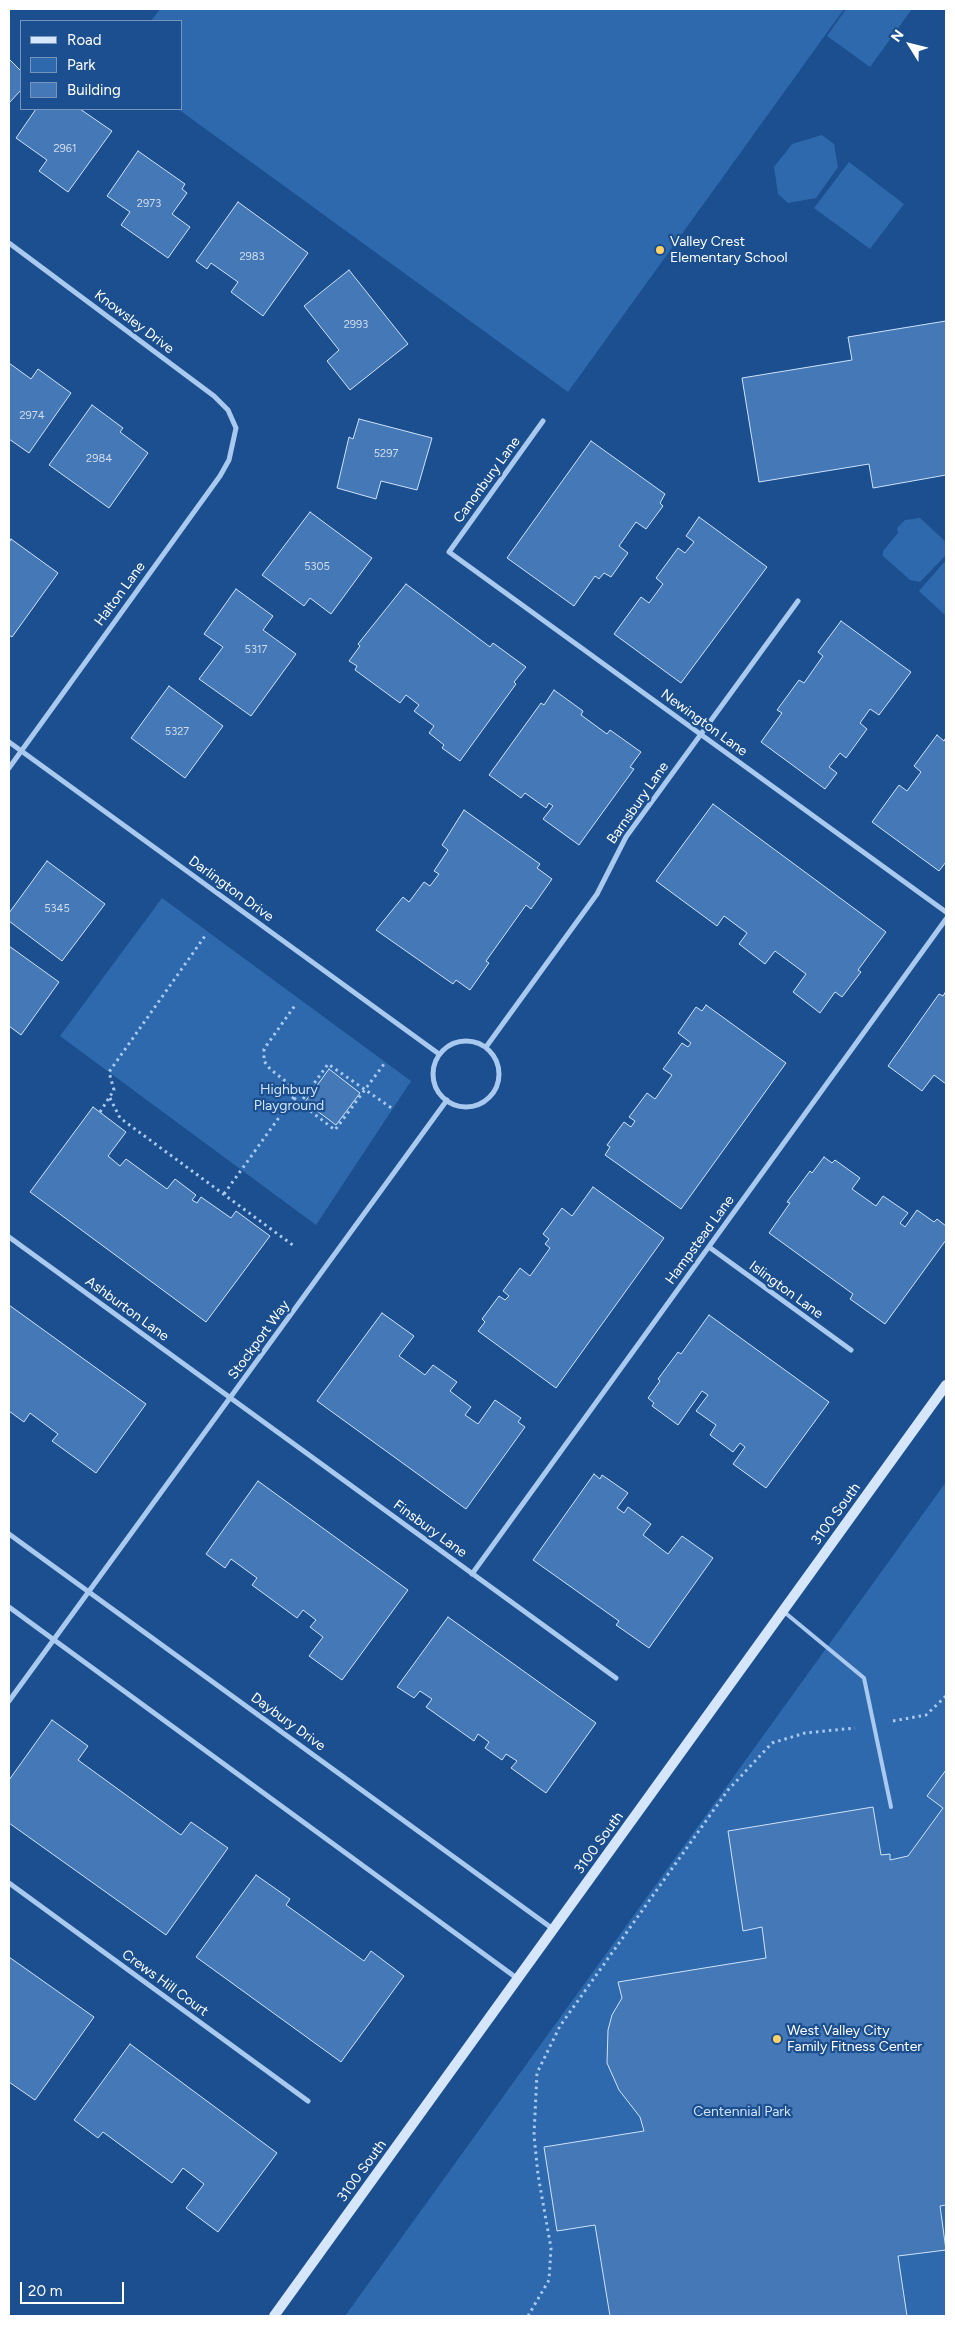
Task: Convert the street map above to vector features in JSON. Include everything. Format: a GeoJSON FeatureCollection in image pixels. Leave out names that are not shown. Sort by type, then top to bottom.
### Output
{"type":"FeatureCollection","features":[{"type":"Feature","properties":{"kind":"main road","name":"3100 South"},"geometry":{"type":"LineString","coordinates":[[274,2316],[946,1385]]}},
{"type":"Feature","properties":{"kind":"street","name":"Knowsley Drive"},"geometry":{"type":"LineString","coordinates":[[9,243],[214,396],[228,410],[236,428]]}},
{"type":"Feature","properties":{"kind":"street","name":"Canonbury Lane"},"geometry":{"type":"LineString","coordinates":[[449,552],[543,421]]}},
{"type":"Feature","properties":{"kind":"street","name":"Halton Lane"},"geometry":{"type":"LineString","coordinates":[[9,768],[220,476],[229,460],[236,428]]}},
{"type":"Feature","properties":{"kind":"street","name":"Newington Lane"},"geometry":{"type":"LineString","coordinates":[[449,552],[946,912]]}},
{"type":"Feature","properties":{"kind":"street","name":"Barnsbury Lane"},"geometry":{"type":"LineString","coordinates":[[486,1047],[597,894],[626,837],[798,601]]}},
{"type":"Feature","properties":{"kind":"street","name":"Darlington Drive"},"geometry":{"type":"LineString","coordinates":[[9,742],[440,1054]]}},
{"type":"Feature","properties":{"kind":"street","name":"Hampstead Lane"},"geometry":{"type":"LineString","coordinates":[[472,1574],[946,920]]}},
{"type":"Feature","properties":{"kind":"street"},"geometry":{"type":"LineString","coordinates":[[456,1042],[477,1042],[486,1047],[496,1058],[500,1072],[497,1086],[488,1098],[475,1105],[461,1106],[448,1100],[440,1093],[435,1084],[434,1074],[440,1054],[456,1042]]}},
{"type":"Feature","properties":{"kind":"street","name":"Stockport Way"},"geometry":{"type":"LineString","coordinates":[[9,1701],[448,1100]]}},
{"type":"Feature","properties":{"kind":"street","name":"Ashburton Lane"},"geometry":{"type":"LineString","coordinates":[[9,1237],[231,1398]]}},
{"type":"Feature","properties":{"kind":"street","name":"Islington Lane"},"geometry":{"type":"LineString","coordinates":[[709,1247],[851,1350]]}},
{"type":"Feature","properties":{"kind":"street","name":"Finsbury Lane"},"geometry":{"type":"LineString","coordinates":[[231,1398],[616,1678]]}},
{"type":"Feature","properties":{"kind":"street","name":"Daybury Drive"},"geometry":{"type":"LineString","coordinates":[[9,1534],[554,1929]]}},
{"type":"Feature","properties":{"kind":"street"},"geometry":{"type":"LineString","coordinates":[[9,1607],[518,1979]]}},
{"type":"Feature","properties":{"kind":"street","name":"Crews Hill Court"},"geometry":{"type":"LineString","coordinates":[[9,1883],[308,2101]]}},
{"type":"Feature","properties":{"kind":"lane"},"geometry":{"type":"LineString","coordinates":[[783,1611],[864,1678],[891,1807]]}},
{"type":"Feature","properties":{"kind":"path"},"geometry":{"type":"LineString","coordinates":[[100,1112],[114,1090],[109,1072],[205,936]]}},
{"type":"Feature","properties":{"kind":"path"},"geometry":{"type":"LineString","coordinates":[[224,1194],[298,1091],[270,1069],[264,1061],[264,1048],[296,1004]]}},
{"type":"Feature","properties":{"kind":"path"},"geometry":{"type":"LineString","coordinates":[[300,1103],[328,1064],[393,1109]]}},
{"type":"Feature","properties":{"kind":"path"},"geometry":{"type":"LineString","coordinates":[[294,1098],[335,1130],[384,1064]]}},
{"type":"Feature","properties":{"kind":"path"},"geometry":{"type":"LineString","coordinates":[[110,1098],[120,1118],[294,1246]]}},
{"type":"Feature","properties":{"kind":"path"},"geometry":{"type":"LineString","coordinates":[[528,2316],[549,2280],[551,2248],[538,2175],[534,2134],[537,2073],[560,2026],[728,1790],[772,1743],[805,1733],[847,1730],[926,1715],[946,1696]]}},
{"type":"Feature","properties":{"kind":"green space"},"geometry":{"type":"Polygon","coordinates":[[[160,9],[844,9],[568,392],[179,110],[182,110],[182,20],[152,20],[160,9]]]}},
{"type":"Feature","properties":{"kind":"green space"},"geometry":{"type":"Polygon","coordinates":[[[846,9],[912,9],[870,67],[827,36],[846,9]]]}},
{"type":"Feature","properties":{"kind":"green space"},"geometry":{"type":"Polygon","coordinates":[[[822,135],[834,144],[838,167],[816,198],[788,203],[778,194],[774,167],[792,144],[822,135]]]}},
{"type":"Feature","properties":{"kind":"green space"},"geometry":{"type":"Polygon","coordinates":[[[849,162],[904,204],[870,249],[814,208],[849,162]]]}},
{"type":"Feature","properties":{"kind":"green space"},"geometry":{"type":"Polygon","coordinates":[[[920,518],[946,542],[946,555],[920,582],[910,580],[883,556],[883,551],[898,533],[897,528],[905,520],[920,518]]]}},
{"type":"Feature","properties":{"kind":"green space"},"geometry":{"type":"Polygon","coordinates":[[[946,560],[946,616],[919,591],[946,560]]]}},
{"type":"Feature","properties":{"kind":"green space","name":"Highbury Playground"},"geometry":{"type":"Polygon","coordinates":[[[162,898],[411,1081],[316,1225],[60,1036],[162,898]]]}},
{"type":"Feature","properties":{"kind":"green space","name":"Centennial Park"},"geometry":{"type":"Polygon","coordinates":[[[946,1482],[946,2316],[345,2316],[946,1482]]]}},
{"type":"Feature","properties":{"kind":"building"},"geometry":{"type":"Polygon","coordinates":[[[9,59],[20,70],[20,91],[9,103],[9,59]]]}},
{"type":"Feature","properties":{"kind":"building"},"geometry":{"type":"Polygon","coordinates":[[[35,110],[81,110],[112,131],[68,192],[39,171],[47,160],[16,138],[35,110]]]}},
{"type":"Feature","properties":{"kind":"building"},"geometry":{"type":"Polygon","coordinates":[[[138,151],[185,184],[182,189],[187,193],[172,214],[190,227],[168,258],[121,225],[130,212],[107,196],[138,151]]]}},
{"type":"Feature","properties":{"kind":"building"},"geometry":{"type":"Polygon","coordinates":[[[238,202],[308,253],[263,316],[231,292],[238,282],[211,263],[207,269],[196,261],[238,202]]]}},
{"type":"Feature","properties":{"kind":"building"},"geometry":{"type":"Polygon","coordinates":[[[349,270],[408,344],[350,390],[327,361],[339,350],[304,306],[349,270]]]}},
{"type":"Feature","properties":{"kind":"building"},"geometry":{"type":"Polygon","coordinates":[[[946,321],[946,475],[873,488],[869,464],[759,482],[742,378],[852,360],[848,337],[946,321]]]}},
{"type":"Feature","properties":{"kind":"building"},"geometry":{"type":"Polygon","coordinates":[[[9,363],[31,379],[38,369],[71,393],[29,453],[9,439],[9,363]]]}},
{"type":"Feature","properties":{"kind":"building"},"geometry":{"type":"Polygon","coordinates":[[[92,405],[123,428],[120,432],[148,453],[109,508],[49,465],[92,405]]]}},
{"type":"Feature","properties":{"kind":"building"},"geometry":{"type":"Polygon","coordinates":[[[359,419],[432,438],[417,490],[381,481],[376,499],[337,488],[349,437],[353,439],[359,419]]]}},
{"type":"Feature","properties":{"kind":"building"},"geometry":{"type":"Polygon","coordinates":[[[591,441],[665,494],[660,503],[663,506],[646,529],[636,522],[619,546],[628,553],[611,577],[604,573],[599,579],[595,576],[574,606],[507,558],[591,441]]]}},
{"type":"Feature","properties":{"kind":"building"},"geometry":{"type":"Polygon","coordinates":[[[310,512],[372,558],[331,614],[310,598],[304,606],[262,575],[310,512]]]}},
{"type":"Feature","properties":{"kind":"building"},"geometry":{"type":"Polygon","coordinates":[[[699,517],[767,567],[681,683],[614,634],[641,597],[649,603],[663,584],[656,578],[678,548],[685,553],[694,542],[686,536],[699,517]]]}},
{"type":"Feature","properties":{"kind":"building"},"geometry":{"type":"Polygon","coordinates":[[[11,539],[58,573],[12,637],[9,635],[9,543],[11,539]]]}},
{"type":"Feature","properties":{"kind":"building"},"geometry":{"type":"Polygon","coordinates":[[[406,584],[490,647],[493,643],[526,667],[514,682],[516,684],[460,761],[442,748],[444,745],[429,733],[434,726],[414,711],[419,705],[406,695],[400,703],[355,670],[357,666],[349,661],[360,646],[358,644],[406,584]]]}},
{"type":"Feature","properties":{"kind":"building"},"geometry":{"type":"Polygon","coordinates":[[[236,589],[273,616],[263,630],[296,654],[251,716],[199,679],[223,647],[204,634],[236,589]]]}},
{"type":"Feature","properties":{"kind":"building"},"geometry":{"type":"Polygon","coordinates":[[[841,621],[911,672],[879,715],[870,709],[860,723],[867,729],[846,758],[840,753],[829,767],[837,773],[825,789],[761,742],[782,713],[777,710],[799,680],[804,683],[823,656],[818,652],[841,621]]]}},
{"type":"Feature","properties":{"kind":"building"},"geometry":{"type":"Polygon","coordinates":[[[169,686],[223,726],[185,778],[131,738],[169,686]]]}},
{"type":"Feature","properties":{"kind":"building"},"geometry":{"type":"Polygon","coordinates":[[[554,690],[583,711],[581,715],[607,734],[610,730],[641,752],[630,767],[634,769],[579,845],[543,819],[553,806],[549,803],[546,808],[525,793],[521,798],[489,775],[541,703],[544,705],[554,690]]]}},
{"type":"Feature","properties":{"kind":"building"},"geometry":{"type":"Polygon","coordinates":[[[937,735],[944,741],[946,737],[946,862],[939,871],[872,822],[899,785],[907,791],[921,772],[914,766],[937,735]]]}},
{"type":"Feature","properties":{"kind":"building"},"geometry":{"type":"Polygon","coordinates":[[[713,804],[886,932],[858,970],[861,972],[842,997],[835,992],[820,1013],[793,992],[806,974],[775,951],[765,964],[739,944],[747,933],[724,916],[717,926],[656,881],[713,804]]]}},
{"type":"Feature","properties":{"kind":"building"},"geometry":{"type":"Polygon","coordinates":[[[464,810],[540,864],[537,868],[552,879],[531,909],[526,905],[486,961],[489,963],[470,990],[456,980],[453,984],[376,930],[403,897],[409,902],[424,882],[430,886],[439,874],[434,871],[448,850],[442,845],[464,810]]]}},
{"type":"Feature","properties":{"kind":"building"},"geometry":{"type":"Polygon","coordinates":[[[47,861],[105,904],[62,961],[9,921],[9,913],[47,861]]]}},
{"type":"Feature","properties":{"kind":"building"},"geometry":{"type":"Polygon","coordinates":[[[9,946],[59,982],[21,1035],[9,1026],[9,946]]]}},
{"type":"Feature","properties":{"kind":"building"},"geometry":{"type":"Polygon","coordinates":[[[946,991],[946,1084],[934,1075],[922,1091],[888,1066],[939,994],[943,996],[946,991]]]}},
{"type":"Feature","properties":{"kind":"building"},"geometry":{"type":"Polygon","coordinates":[[[706,1005],[786,1063],[681,1209],[605,1155],[610,1147],[607,1145],[624,1122],[631,1127],[635,1121],[629,1117],[647,1093],[655,1099],[672,1075],[663,1069],[682,1043],[688,1047],[691,1043],[678,1033],[696,1007],[702,1011],[706,1005]]]}},
{"type":"Feature","properties":{"kind":"building"},"geometry":{"type":"Polygon","coordinates":[[[329,1069],[360,1093],[336,1125],[305,1102],[329,1069]]]}},
{"type":"Feature","properties":{"kind":"building"},"geometry":{"type":"Polygon","coordinates":[[[93,1107],[126,1132],[108,1156],[120,1166],[126,1159],[167,1189],[175,1179],[196,1195],[192,1200],[197,1203],[201,1197],[231,1218],[236,1211],[270,1236],[206,1322],[30,1192],[93,1107]]]}},
{"type":"Feature","properties":{"kind":"building"},"geometry":{"type":"Polygon","coordinates":[[[824,1157],[832,1163],[835,1160],[860,1178],[852,1189],[876,1206],[883,1196],[908,1213],[900,1223],[905,1227],[917,1210],[934,1222],[937,1219],[946,1226],[946,1240],[885,1324],[850,1299],[853,1294],[769,1233],[790,1203],[787,1202],[810,1171],[812,1173],[824,1157]]]}},
{"type":"Feature","properties":{"kind":"building"},"geometry":{"type":"Polygon","coordinates":[[[593,1187],[664,1238],[556,1388],[478,1331],[485,1322],[482,1319],[499,1296],[505,1300],[509,1296],[503,1291],[520,1268],[530,1276],[550,1248],[545,1244],[549,1239],[543,1234],[562,1208],[572,1216],[593,1187]]]}},
{"type":"Feature","properties":{"kind":"building"},"geometry":{"type":"Polygon","coordinates":[[[9,1305],[146,1404],[96,1473],[52,1441],[58,1434],[30,1413],[24,1422],[9,1411],[9,1305]]]}},
{"type":"Feature","properties":{"kind":"building"},"geometry":{"type":"Polygon","coordinates":[[[382,1313],[414,1336],[399,1356],[425,1375],[433,1365],[457,1382],[450,1391],[471,1407],[465,1415],[478,1424],[495,1400],[521,1418],[518,1422],[525,1427],[466,1509],[317,1401],[382,1313]]]}},
{"type":"Feature","properties":{"kind":"building"},"geometry":{"type":"Polygon","coordinates":[[[709,1315],[829,1402],[766,1488],[733,1464],[745,1447],[740,1443],[733,1452],[710,1435],[716,1425],[696,1411],[708,1395],[702,1391],[678,1425],[652,1406],[654,1403],[648,1398],[660,1381],[658,1379],[678,1352],[681,1354],[709,1315]]]}},
{"type":"Feature","properties":{"kind":"building"},"geometry":{"type":"Polygon","coordinates":[[[594,1474],[600,1479],[602,1475],[628,1493],[617,1508],[624,1513],[628,1507],[651,1524],[643,1535],[668,1554],[682,1536],[713,1558],[649,1648],[616,1625],[619,1621],[533,1560],[594,1474]]]}},
{"type":"Feature","properties":{"kind":"building"},"geometry":{"type":"Polygon","coordinates":[[[258,1481],[408,1590],[342,1680],[309,1656],[323,1637],[310,1627],[316,1620],[303,1610],[297,1618],[252,1585],[257,1578],[231,1559],[225,1568],[206,1554],[258,1481]]]}},
{"type":"Feature","properties":{"kind":"building"},"geometry":{"type":"Polygon","coordinates":[[[448,1617],[596,1723],[546,1793],[511,1768],[517,1761],[506,1754],[502,1760],[485,1748],[489,1742],[478,1734],[474,1741],[426,1707],[432,1699],[420,1691],[414,1698],[397,1687],[448,1617]]]}},
{"type":"Feature","properties":{"kind":"building"},"geometry":{"type":"Polygon","coordinates":[[[52,1720],[88,1746],[78,1760],[181,1835],[191,1822],[228,1848],[166,1935],[9,1823],[9,1780],[52,1720]]]}},
{"type":"Feature","properties":{"kind":"building","name":"West Valley City Family Fitness Center"},"geometry":{"type":"Polygon","coordinates":[[[946,1770],[946,2205],[940,2206],[946,2250],[898,2256],[907,2316],[610,2316],[595,2225],[557,2231],[544,2147],[644,2131],[640,2117],[619,2090],[607,2063],[608,2030],[612,2015],[622,1998],[618,1982],[766,1958],[762,1927],[743,1931],[728,1831],[873,1807],[881,1855],[890,1854],[890,1860],[908,1856],[943,1808],[927,1796],[946,1770]]]}},
{"type":"Feature","properties":{"kind":"building"},"geometry":{"type":"Polygon","coordinates":[[[256,1875],[290,1899],[286,1905],[364,1961],[371,1951],[404,1976],[341,2062],[196,1957],[256,1875]]]}},
{"type":"Feature","properties":{"kind":"building"},"geometry":{"type":"Polygon","coordinates":[[[9,1957],[94,2017],[35,2100],[9,2082],[9,1957]]]}},
{"type":"Feature","properties":{"kind":"building"},"geometry":{"type":"Polygon","coordinates":[[[130,2044],[277,2153],[218,2232],[186,2208],[204,2184],[183,2168],[172,2183],[103,2132],[98,2138],[74,2120],[130,2044]]]}},
{"type":"Feature","properties":{"kind":"place","name":"Valley Crest Elementary School"},"geometry":{"type":"Point","coordinates":[660,250]}},
{"type":"Feature","properties":{"kind":"place","name":"West Valley City Family Fitness Center"},"geometry":{"type":"Point","coordinates":[777,2039]}}]}
